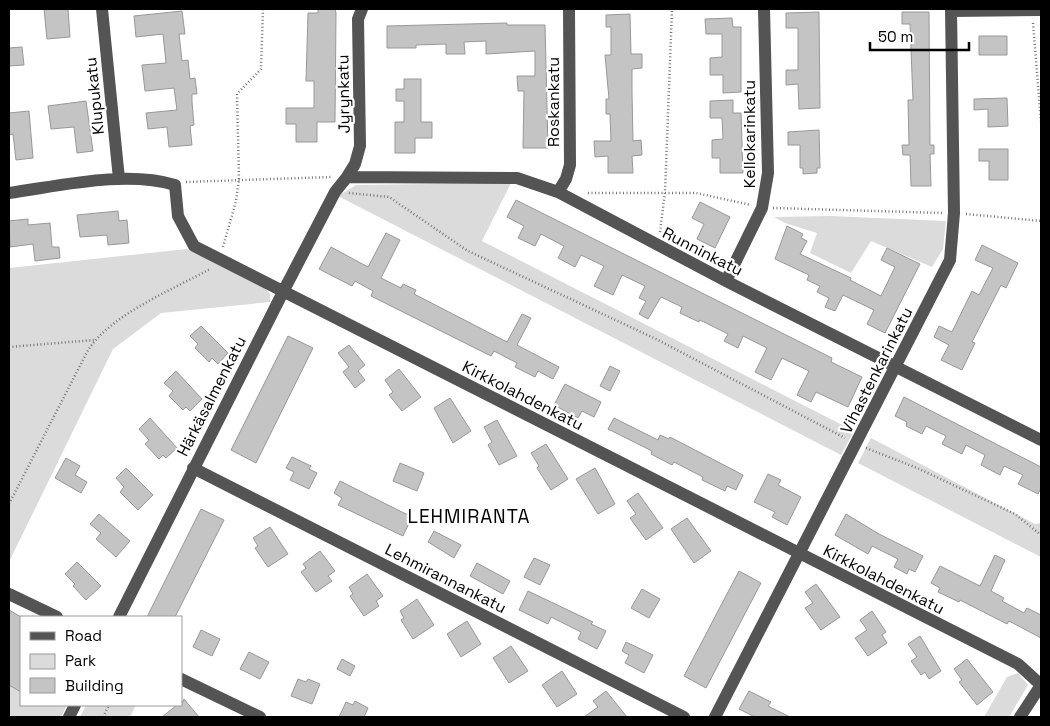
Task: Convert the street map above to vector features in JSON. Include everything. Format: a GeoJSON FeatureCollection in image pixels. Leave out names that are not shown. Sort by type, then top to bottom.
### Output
{"type":"FeatureCollection","features":[{"type":"Feature","properties":{"kind":"street","name":"Klupukatu"},"geometry":{"type":"LineString","coordinates":[[102,9],[119,179]]}},
{"type":"Feature","properties":{"kind":"street","name":"Jyrynkatu"},"geometry":{"type":"LineString","coordinates":[[347,177],[356,164],[360,146],[358,19],[362,9]]}},
{"type":"Feature","properties":{"kind":"street","name":"Roskankatu"},"geometry":{"type":"LineString","coordinates":[[558,192],[566,179],[570,165],[569,9]]}},
{"type":"Feature","properties":{"kind":"street","name":"Kellokarinkatu"},"geometry":{"type":"LineString","coordinates":[[726,281],[762,208],[768,174],[764,9]]}},
{"type":"Feature","properties":{"kind":"street"},"geometry":{"type":"LineString","coordinates":[[951,10],[1037,10]]}},
{"type":"Feature","properties":{"kind":"street","name":"Vihastenkarinkatu"},"geometry":{"type":"LineString","coordinates":[[715,717],[950,260],[954,213],[951,10]]}},
{"type":"Feature","properties":{"kind":"street"},"geometry":{"type":"LineString","coordinates":[[335,192],[347,177]]}},
{"type":"Feature","properties":{"kind":"street","name":"Runninkatu"},"geometry":{"type":"LineString","coordinates":[[347,177],[517,178],[558,192],[726,281],[1041,440]]}},
{"type":"Feature","properties":{"kind":"street"},"geometry":{"type":"LineString","coordinates":[[9,192],[119,179],[156,179],[175,185]]}},
{"type":"Feature","properties":{"kind":"street","name":"Kirkkolahdenkatu"},"geometry":{"type":"LineString","coordinates":[[175,185],[178,216],[194,246],[1018,664],[1041,685]]}},
{"type":"Feature","properties":{"kind":"street","name":"Härkäsalmenkatu"},"geometry":{"type":"LineString","coordinates":[[119,616],[193,468],[335,192]]}},
{"type":"Feature","properties":{"kind":"street","name":"Lehmirannankatu"},"geometry":{"type":"LineString","coordinates":[[193,468],[684,717]]}},
{"type":"Feature","properties":{"kind":"street"},"geometry":{"type":"LineString","coordinates":[[9,594],[55,616]]}},
{"type":"Feature","properties":{"kind":"street"},"geometry":{"type":"LineString","coordinates":[[182,679],[260,717]]}},
{"type":"Feature","properties":{"kind":"street"},"geometry":{"type":"LineString","coordinates":[[1020,717],[1041,685]]}},
{"type":"Feature","properties":{"kind":"path"},"geometry":{"type":"LineString","coordinates":[[9,504],[94,340],[120,319],[215,266],[220,258],[236,202],[239,179],[236,94],[261,69],[263,9]]}},
{"type":"Feature","properties":{"kind":"path"},"geometry":{"type":"LineString","coordinates":[[658,246],[665,192],[672,9]]}},
{"type":"Feature","properties":{"kind":"path"},"geometry":{"type":"LineString","coordinates":[[1037,10],[1041,122]]}},
{"type":"Feature","properties":{"kind":"path"},"geometry":{"type":"LineString","coordinates":[[175,185],[194,180],[347,177]]}},
{"type":"Feature","properties":{"kind":"path"},"geometry":{"type":"LineString","coordinates":[[335,192],[389,197],[468,251],[656,340],[856,444],[917,468],[1015,514],[1041,536]]}},
{"type":"Feature","properties":{"kind":"path"},"geometry":{"type":"LineString","coordinates":[[570,199],[588,192],[696,193],[762,208],[954,213],[1041,221]]}},
{"type":"Feature","properties":{"kind":"path"},"geometry":{"type":"LineString","coordinates":[[9,347],[94,340]]}},
{"type":"Feature","properties":{"kind":"green space"},"geometry":{"type":"Polygon","coordinates":[[[511,183],[482,241],[854,431],[841,455],[338,196],[356,185],[511,183]]]}},
{"type":"Feature","properties":{"kind":"green space"},"geometry":{"type":"Polygon","coordinates":[[[831,216],[946,221],[943,249],[932,267],[871,241],[851,273],[810,253],[817,233],[785,223],[774,217],[831,216]]]}},
{"type":"Feature","properties":{"kind":"green space"},"geometry":{"type":"Polygon","coordinates":[[[187,249],[266,289],[270,294],[270,302],[161,313],[113,349],[9,562],[9,268],[187,249]]]}},
{"type":"Feature","properties":{"kind":"green space"},"geometry":{"type":"Polygon","coordinates":[[[871,438],[1035,524],[1041,523],[1041,557],[858,463],[871,438]]]}},
{"type":"Feature","properties":{"kind":"green space"},"geometry":{"type":"Polygon","coordinates":[[[1018,673],[1028,685],[1009,717],[984,717],[1007,677],[1018,673]]]}},
{"type":"Feature","properties":{"kind":"green space"},"geometry":{"type":"Polygon","coordinates":[[[9,685],[20,691],[20,706],[66,706],[61,717],[9,717],[9,685]]]}},
{"type":"Feature","properties":{"kind":"green space"},"geometry":{"type":"Polygon","coordinates":[[[86,706],[136,706],[130,717],[80,717],[86,706]]]}},
{"type":"Feature","properties":{"kind":"building"},"geometry":{"type":"Polygon","coordinates":[[[44,9],[68,9],[70,37],[47,39],[44,9]]]}},
{"type":"Feature","properties":{"kind":"building"},"geometry":{"type":"Polygon","coordinates":[[[318,9],[335,9],[336,13],[335,122],[317,122],[317,142],[296,142],[296,124],[286,124],[286,108],[314,108],[314,81],[306,81],[308,13],[318,13],[318,9]]]}},
{"type":"Feature","properties":{"kind":"building"},"geometry":{"type":"Polygon","coordinates":[[[182,11],[185,34],[179,34],[182,61],[188,60],[190,79],[195,78],[197,94],[192,94],[194,125],[190,126],[192,145],[169,147],[167,127],[148,129],[146,113],[177,110],[174,88],[145,91],[142,65],[166,63],[163,34],[136,37],[134,16],[182,11]]]}},
{"type":"Feature","properties":{"kind":"building"},"geometry":{"type":"Polygon","coordinates":[[[819,12],[820,108],[799,109],[798,84],[786,85],[786,70],[798,70],[798,28],[786,28],[786,13],[819,12]]]}},
{"type":"Feature","properties":{"kind":"building"},"geometry":{"type":"Polygon","coordinates":[[[902,12],[929,12],[930,145],[934,145],[934,154],[930,154],[931,186],[911,186],[910,155],[903,155],[902,145],[909,145],[908,100],[913,100],[910,24],[902,24],[902,12]]]}},
{"type":"Feature","properties":{"kind":"building"},"geometry":{"type":"Polygon","coordinates":[[[630,14],[631,54],[642,54],[642,68],[632,69],[632,92],[633,141],[641,140],[642,155],[632,156],[633,173],[608,173],[608,156],[595,157],[594,141],[611,141],[610,114],[606,114],[606,99],[609,99],[605,55],[611,55],[611,27],[606,27],[606,15],[630,14]]]}},
{"type":"Feature","properties":{"kind":"building"},"geometry":{"type":"Polygon","coordinates":[[[732,18],[733,27],[741,27],[741,92],[723,93],[723,75],[710,75],[710,58],[722,57],[722,34],[706,34],[705,19],[732,18]]]}},
{"type":"Feature","properties":{"kind":"building"},"geometry":{"type":"Polygon","coordinates":[[[507,23],[507,25],[545,25],[548,148],[523,148],[524,91],[518,91],[517,76],[535,76],[535,51],[486,54],[486,41],[464,42],[465,54],[446,54],[446,44],[416,45],[416,48],[387,48],[387,26],[507,23]]]}},
{"type":"Feature","properties":{"kind":"building"},"geometry":{"type":"Polygon","coordinates":[[[979,36],[1007,36],[1007,55],[979,55],[979,36]]]}},
{"type":"Feature","properties":{"kind":"building"},"geometry":{"type":"Polygon","coordinates":[[[22,47],[24,65],[9,66],[9,48],[22,47]]]}},
{"type":"Feature","properties":{"kind":"building"},"geometry":{"type":"Polygon","coordinates":[[[404,79],[421,79],[421,122],[432,122],[432,138],[415,138],[415,153],[395,153],[395,122],[404,122],[404,101],[396,101],[396,89],[404,89],[404,79]]]}},
{"type":"Feature","properties":{"kind":"building"},"geometry":{"type":"Polygon","coordinates":[[[1007,98],[1008,126],[988,127],[988,109],[974,110],[974,99],[1007,98]]]}},
{"type":"Feature","properties":{"kind":"building"},"geometry":{"type":"Polygon","coordinates":[[[733,100],[733,113],[741,113],[743,173],[720,173],[720,158],[712,158],[712,140],[723,139],[722,118],[710,118],[710,101],[733,100]]]}},
{"type":"Feature","properties":{"kind":"building"},"geometry":{"type":"Polygon","coordinates":[[[86,101],[93,151],[77,153],[74,127],[51,129],[48,106],[86,101]]]}},
{"type":"Feature","properties":{"kind":"building"},"geometry":{"type":"Polygon","coordinates":[[[29,111],[33,158],[16,160],[13,134],[9,135],[9,113],[29,111]]]}},
{"type":"Feature","properties":{"kind":"building"},"geometry":{"type":"Polygon","coordinates":[[[819,130],[820,168],[817,168],[817,173],[803,174],[803,168],[800,168],[800,145],[788,145],[788,132],[819,130]]]}},
{"type":"Feature","properties":{"kind":"building"},"geometry":{"type":"Polygon","coordinates":[[[979,149],[1008,149],[1008,180],[989,180],[989,161],[979,161],[979,149]]]}},
{"type":"Feature","properties":{"kind":"building"},"geometry":{"type":"Polygon","coordinates":[[[516,200],[832,358],[831,362],[862,377],[848,407],[816,392],[811,402],[797,395],[809,371],[782,358],[771,380],[755,372],[767,348],[743,336],[738,348],[724,341],[728,334],[700,320],[699,322],[680,313],[682,307],[661,297],[648,319],[639,314],[646,301],[639,298],[645,286],[622,275],[613,295],[594,286],[604,266],[581,255],[575,267],[558,258],[564,246],[541,234],[535,246],[518,238],[524,226],[507,217],[516,200]]]}},
{"type":"Feature","properties":{"kind":"building"},"geometry":{"type":"Polygon","coordinates":[[[700,202],[730,217],[715,248],[697,239],[704,224],[692,218],[700,202]]]}},
{"type":"Feature","properties":{"kind":"building"},"geometry":{"type":"Polygon","coordinates":[[[118,211],[119,221],[127,220],[129,243],[108,245],[107,235],[80,237],[77,215],[118,211]]]}},
{"type":"Feature","properties":{"kind":"building"},"geometry":{"type":"Polygon","coordinates":[[[28,219],[28,225],[50,223],[52,247],[59,247],[60,258],[35,261],[33,244],[10,247],[9,221],[28,219]]]}},
{"type":"Feature","properties":{"kind":"building"},"geometry":{"type":"Polygon","coordinates":[[[787,226],[803,234],[801,238],[807,241],[800,254],[851,278],[850,280],[881,296],[895,267],[881,260],[887,248],[920,264],[885,333],[867,324],[874,310],[843,295],[835,311],[825,307],[829,298],[817,292],[820,286],[807,280],[809,275],[775,259],[787,226]]]}},
{"type":"Feature","properties":{"kind":"building"},"geometry":{"type":"Polygon","coordinates":[[[386,233],[400,240],[381,278],[401,288],[403,284],[416,290],[414,294],[507,342],[522,314],[531,318],[517,345],[559,367],[553,379],[538,371],[535,377],[515,367],[517,363],[494,351],[491,356],[371,296],[373,291],[355,281],[352,286],[319,269],[331,247],[368,267],[386,233]]]}},
{"type":"Feature","properties":{"kind":"building"},"geometry":{"type":"Polygon","coordinates":[[[982,245],[1018,263],[1006,288],[1001,285],[972,342],[975,343],[962,370],[941,360],[949,345],[934,337],[939,326],[952,332],[972,291],[979,295],[993,268],[975,260],[982,245]]]}},
{"type":"Feature","properties":{"kind":"building"},"geometry":{"type":"Polygon","coordinates":[[[201,326],[228,353],[218,364],[212,358],[209,362],[195,348],[198,344],[190,336],[201,326]]]}},
{"type":"Feature","properties":{"kind":"building"},"geometry":{"type":"Polygon","coordinates":[[[288,336],[313,348],[256,463],[231,450],[288,336]]]}},
{"type":"Feature","properties":{"kind":"building"},"geometry":{"type":"Polygon","coordinates":[[[349,345],[365,365],[358,371],[365,380],[355,388],[343,372],[349,367],[338,353],[349,345]]]}},
{"type":"Feature","properties":{"kind":"building"},"geometry":{"type":"Polygon","coordinates":[[[610,366],[620,371],[610,391],[600,386],[610,366]]]}},
{"type":"Feature","properties":{"kind":"building"},"geometry":{"type":"Polygon","coordinates":[[[399,369],[421,397],[402,411],[389,395],[393,392],[385,380],[399,369]]]}},
{"type":"Feature","properties":{"kind":"building"},"geometry":{"type":"Polygon","coordinates":[[[176,371],[202,399],[190,411],[186,407],[183,410],[169,396],[173,391],[164,383],[176,371]]]}},
{"type":"Feature","properties":{"kind":"building"},"geometry":{"type":"Polygon","coordinates":[[[565,384],[601,402],[594,417],[582,411],[578,418],[554,405],[565,384]]]}},
{"type":"Feature","properties":{"kind":"building"},"geometry":{"type":"Polygon","coordinates":[[[904,397],[1041,467],[1041,488],[1038,494],[1018,484],[1023,475],[1004,466],[1000,475],[981,465],[985,455],[966,445],[962,454],[942,444],[946,436],[926,426],[922,434],[906,426],[907,422],[895,416],[904,397]]]}},
{"type":"Feature","properties":{"kind":"building"},"geometry":{"type":"Polygon","coordinates":[[[450,398],[471,431],[453,443],[434,408],[450,398]]]}},
{"type":"Feature","properties":{"kind":"building"},"geometry":{"type":"Polygon","coordinates":[[[150,418],[177,448],[166,458],[163,455],[159,459],[145,444],[149,440],[139,429],[150,418]]]}},
{"type":"Feature","properties":{"kind":"building"},"geometry":{"type":"Polygon","coordinates":[[[614,418],[658,440],[660,435],[669,439],[670,437],[743,475],[736,490],[727,486],[725,491],[702,480],[703,477],[674,462],[672,465],[651,454],[652,451],[608,429],[614,418]]]}},
{"type":"Feature","properties":{"kind":"building"},"geometry":{"type":"Polygon","coordinates":[[[497,420],[517,456],[499,465],[488,445],[492,442],[484,427],[497,420]]]}},
{"type":"Feature","properties":{"kind":"building"},"geometry":{"type":"Polygon","coordinates":[[[546,444],[568,479],[551,490],[537,468],[539,466],[531,453],[546,444]]]}},
{"type":"Feature","properties":{"kind":"building"},"geometry":{"type":"Polygon","coordinates":[[[292,457],[311,466],[309,469],[317,473],[309,489],[290,480],[294,472],[286,468],[292,457]]]}},
{"type":"Feature","properties":{"kind":"building"},"geometry":{"type":"Polygon","coordinates":[[[66,458],[80,466],[75,475],[87,482],[81,493],[55,478],[66,458]]]}},
{"type":"Feature","properties":{"kind":"building"},"geometry":{"type":"Polygon","coordinates":[[[400,463],[424,473],[417,491],[393,481],[400,463]]]}},
{"type":"Feature","properties":{"kind":"building"},"geometry":{"type":"Polygon","coordinates":[[[126,468],[153,495],[138,510],[120,492],[124,487],[116,478],[126,468]]]}},
{"type":"Feature","properties":{"kind":"building"},"geometry":{"type":"Polygon","coordinates":[[[595,468],[615,504],[598,514],[576,479],[595,468]]]}},
{"type":"Feature","properties":{"kind":"building"},"geometry":{"type":"Polygon","coordinates":[[[768,474],[781,480],[778,485],[801,497],[787,525],[772,517],[775,512],[754,502],[768,474]]]}},
{"type":"Feature","properties":{"kind":"building"},"geometry":{"type":"Polygon","coordinates":[[[340,481],[412,517],[403,536],[338,505],[342,498],[334,493],[340,481]]]}},
{"type":"Feature","properties":{"kind":"building"},"geometry":{"type":"Polygon","coordinates":[[[638,493],[663,528],[646,540],[630,518],[636,514],[627,501],[638,493]]]}},
{"type":"Feature","properties":{"kind":"building"},"geometry":{"type":"Polygon","coordinates":[[[201,509],[224,520],[176,616],[148,616],[201,509]]]}},
{"type":"Feature","properties":{"kind":"building"},"geometry":{"type":"Polygon","coordinates":[[[99,514],[130,541],[116,557],[96,539],[101,533],[90,524],[99,514]]]}},
{"type":"Feature","properties":{"kind":"building"},"geometry":{"type":"Polygon","coordinates":[[[846,514],[879,534],[923,556],[915,572],[909,569],[907,574],[894,567],[898,559],[872,546],[868,554],[835,535],[846,514]]]}},
{"type":"Feature","properties":{"kind":"building"},"geometry":{"type":"Polygon","coordinates":[[[687,518],[711,551],[694,563],[671,529],[687,518]]]}},
{"type":"Feature","properties":{"kind":"building"},"geometry":{"type":"Polygon","coordinates":[[[270,527],[288,554],[268,567],[255,548],[258,546],[253,538],[270,527]]]}},
{"type":"Feature","properties":{"kind":"building"},"geometry":{"type":"Polygon","coordinates":[[[434,531],[461,545],[454,558],[428,542],[434,531]]]}},
{"type":"Feature","properties":{"kind":"building"},"geometry":{"type":"Polygon","coordinates":[[[320,551],[335,571],[328,576],[332,581],[316,592],[301,572],[306,568],[303,564],[320,551]]]}},
{"type":"Feature","properties":{"kind":"building"},"geometry":{"type":"Polygon","coordinates":[[[995,555],[1005,560],[991,591],[1004,598],[1002,601],[1024,613],[1027,608],[1041,615],[1041,638],[1009,621],[1007,624],[960,600],[959,602],[938,592],[940,588],[931,583],[940,566],[980,586],[995,555]]]}},
{"type":"Feature","properties":{"kind":"building"},"geometry":{"type":"Polygon","coordinates":[[[534,558],[550,565],[540,585],[524,577],[534,558]]]}},
{"type":"Feature","properties":{"kind":"building"},"geometry":{"type":"Polygon","coordinates":[[[77,562],[101,586],[86,600],[65,574],[77,562]]]}},
{"type":"Feature","properties":{"kind":"building"},"geometry":{"type":"Polygon","coordinates":[[[477,563],[510,581],[503,594],[470,576],[477,563]]]}},
{"type":"Feature","properties":{"kind":"building"},"geometry":{"type":"Polygon","coordinates":[[[739,571],[761,583],[706,688],[684,676],[739,571]]]}},
{"type":"Feature","properties":{"kind":"building"},"geometry":{"type":"Polygon","coordinates":[[[367,574],[383,596],[376,601],[379,606],[364,616],[350,596],[353,594],[349,587],[367,574]]]}},
{"type":"Feature","properties":{"kind":"building"},"geometry":{"type":"Polygon","coordinates":[[[816,584],[840,617],[821,630],[805,608],[813,603],[805,592],[816,584]]]}},
{"type":"Feature","properties":{"kind":"building"},"geometry":{"type":"Polygon","coordinates":[[[642,589],[660,599],[649,618],[631,608],[642,589]]]}},
{"type":"Feature","properties":{"kind":"building"},"geometry":{"type":"Polygon","coordinates":[[[528,591],[593,622],[591,624],[606,631],[597,649],[578,639],[581,632],[551,617],[548,624],[519,610],[528,591]]]}},
{"type":"Feature","properties":{"kind":"building"},"geometry":{"type":"Polygon","coordinates":[[[417,599],[434,625],[413,639],[401,620],[404,618],[400,611],[417,599]]]}},
{"type":"Feature","properties":{"kind":"building"},"geometry":{"type":"Polygon","coordinates":[[[9,610],[20,616],[20,691],[9,685],[9,610]]]}},
{"type":"Feature","properties":{"kind":"building"},"geometry":{"type":"Polygon","coordinates":[[[872,611],[886,632],[882,635],[887,643],[868,656],[855,638],[867,630],[860,620],[872,611]]]}},
{"type":"Feature","properties":{"kind":"building"},"geometry":{"type":"Polygon","coordinates":[[[467,621],[481,644],[461,657],[447,634],[467,621]]]}},
{"type":"Feature","properties":{"kind":"building"},"geometry":{"type":"Polygon","coordinates":[[[201,630],[220,639],[212,656],[193,647],[201,630]]]}},
{"type":"Feature","properties":{"kind":"building"},"geometry":{"type":"Polygon","coordinates":[[[920,636],[941,671],[929,679],[925,672],[921,675],[911,661],[917,657],[908,644],[920,636]]]}},
{"type":"Feature","properties":{"kind":"building"},"geometry":{"type":"Polygon","coordinates":[[[626,642],[653,655],[644,673],[625,663],[629,655],[622,651],[626,642]]]}},
{"type":"Feature","properties":{"kind":"building"},"geometry":{"type":"Polygon","coordinates":[[[511,646],[528,671],[509,683],[493,658],[511,646]]]}},
{"type":"Feature","properties":{"kind":"building"},"geometry":{"type":"Polygon","coordinates":[[[249,652],[269,662],[260,679],[240,669],[249,652]]]}},
{"type":"Feature","properties":{"kind":"building"},"geometry":{"type":"Polygon","coordinates":[[[342,659],[355,666],[350,676],[337,669],[342,659]]]}},
{"type":"Feature","properties":{"kind":"building"},"geometry":{"type":"Polygon","coordinates":[[[967,659],[993,692],[977,705],[959,682],[962,680],[954,669],[967,659]]]}},
{"type":"Feature","properties":{"kind":"building"},"geometry":{"type":"Polygon","coordinates":[[[562,671],[577,694],[557,707],[542,685],[562,671]]]}},
{"type":"Feature","properties":{"kind":"building"},"geometry":{"type":"Polygon","coordinates":[[[298,679],[306,682],[308,679],[320,684],[312,704],[291,696],[298,679]]]}},
{"type":"Feature","properties":{"kind":"building"},"geometry":{"type":"Polygon","coordinates":[[[606,691],[627,717],[584,717],[598,707],[593,701],[606,691]]]}},
{"type":"Feature","properties":{"kind":"building"},"geometry":{"type":"Polygon","coordinates":[[[749,691],[771,702],[768,706],[790,717],[755,717],[739,709],[749,691]]]}},
{"type":"Feature","properties":{"kind":"building"},"geometry":{"type":"Polygon","coordinates":[[[184,699],[199,717],[162,717],[176,706],[182,706],[184,699]]]}},
{"type":"Feature","properties":{"kind":"building"},"geometry":{"type":"Polygon","coordinates":[[[355,701],[368,708],[364,717],[339,717],[346,702],[353,705],[355,701]]]}},
{"type":"Feature","properties":{"kind":"district","name":"LEHMIRANTA"},"geometry":{"type":"Point","coordinates":[469,516]}}]}
